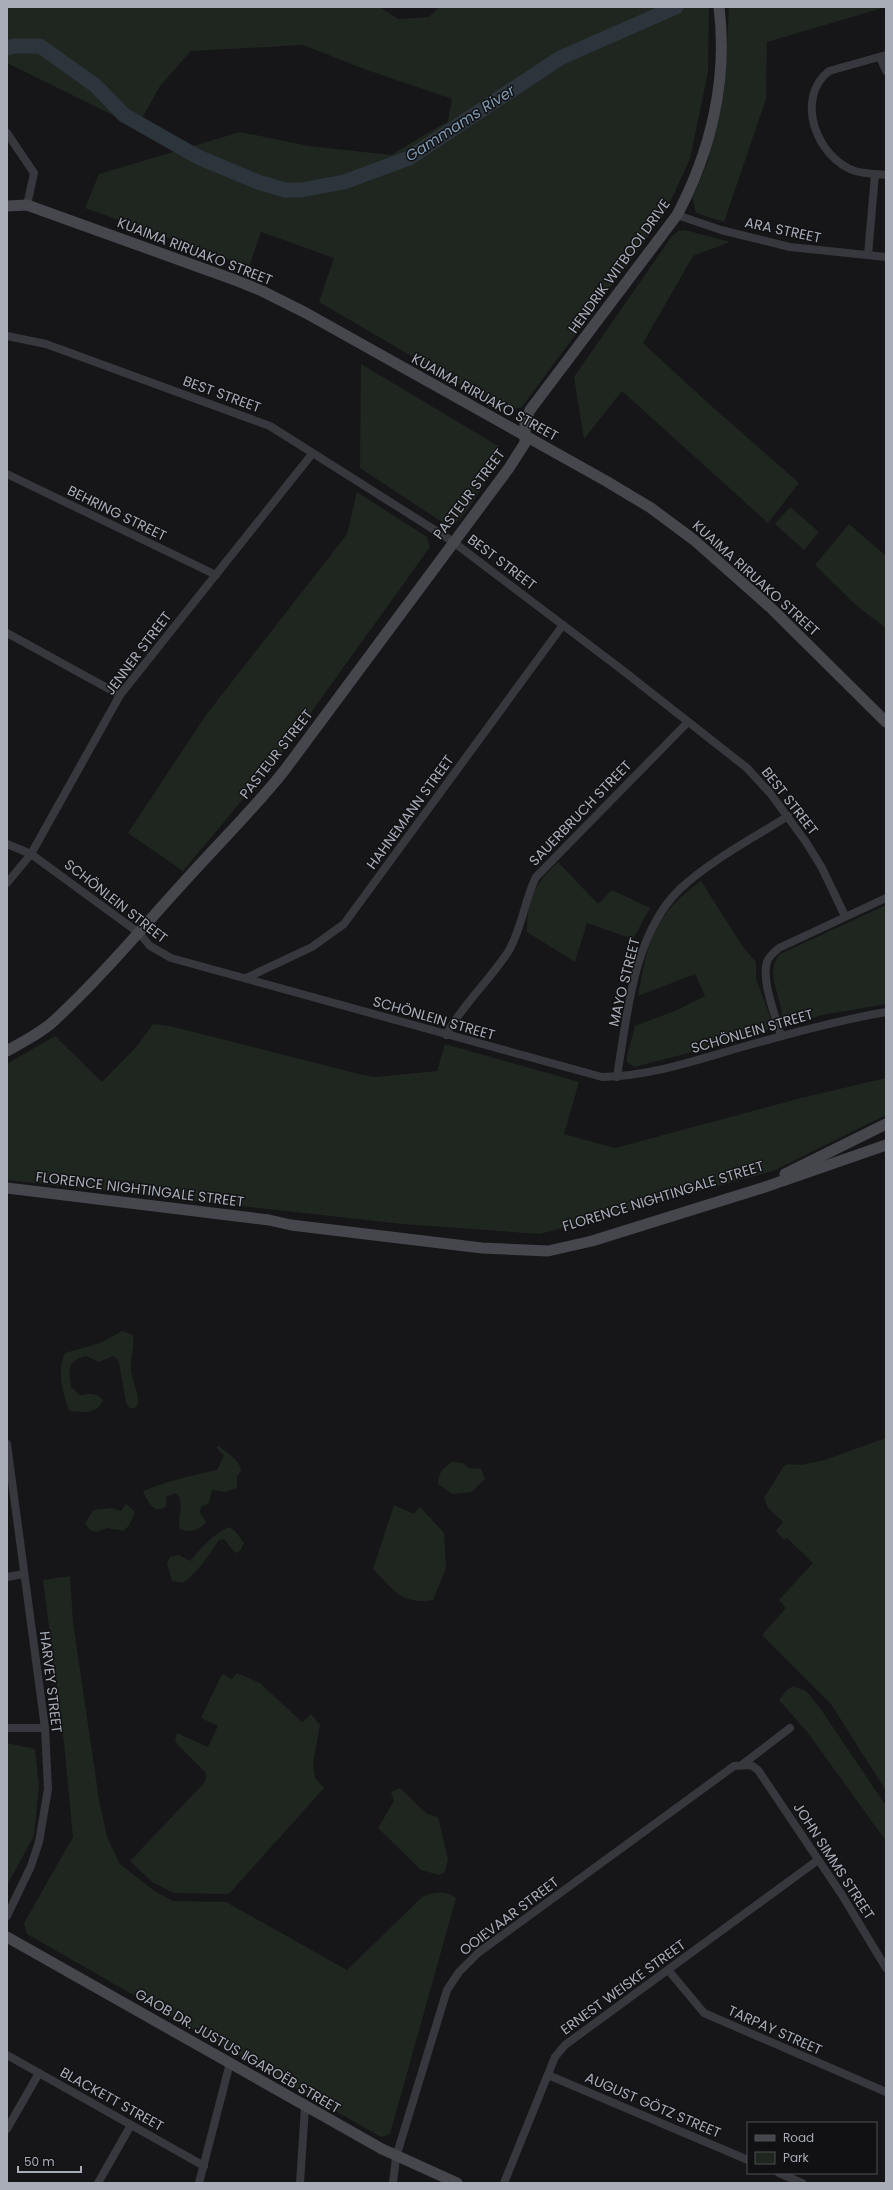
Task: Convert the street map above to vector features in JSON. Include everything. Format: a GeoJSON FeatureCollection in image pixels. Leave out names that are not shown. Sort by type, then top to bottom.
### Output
{"type":"FeatureCollection","features":[{"type":"Feature","properties":{"kind":"main road","name":"HENDRIK WITBOOI DRIVE"},"geometry":{"type":"LineString","coordinates":[[525,436],[525,422],[530,410],[677,215],[698,172],[708,143],[719,81],[722,46],[719,12]]}},
{"type":"Feature","properties":{"kind":"main road","name":"KUAIMA RIRUAKO STREET"},"geometry":{"type":"LineString","coordinates":[[7,206],[27,205],[262,291],[306,313],[645,504],[676,526],[772,609],[886,722]]}},
{"type":"Feature","properties":{"kind":"main road","name":"PASTEUR STREET"},"geometry":{"type":"LineString","coordinates":[[7,1051],[57,1018],[139,933],[272,787],[452,541],[508,468],[525,443],[525,436]]}},
{"type":"Feature","properties":{"kind":"main road","name":"FLORENCE NIGHTINGALE STREET"},"geometry":{"type":"LineString","coordinates":[[269,1220],[292,1220],[509,1245],[534,1245],[566,1242],[591,1236],[775,1178],[886,1124]]}},
{"type":"Feature","properties":{"kind":"main road","name":"FLORENCE NIGHTINGALE STREET"},"geometry":{"type":"LineString","coordinates":[[7,1188],[482,1248],[548,1251],[592,1241],[696,1209],[886,1145]]}},
{"type":"Feature","properties":{"kind":"main road","name":"GAOB DR. JUSTUS ǁGAROËB STREET"},"geometry":{"type":"LineString","coordinates":[[7,1937],[305,2107],[396,2157],[457,2183]]}},
{"type":"Feature","properties":{"kind":"street"},"geometry":{"type":"LineString","coordinates":[[886,71],[883,56],[844,66],[826,74],[817,84],[812,110],[815,132],[831,154],[842,164],[855,171],[886,175]]}},
{"type":"Feature","properties":{"kind":"street"},"geometry":{"type":"LineString","coordinates":[[7,133],[34,173],[27,205]]}},
{"type":"Feature","properties":{"kind":"street"},"geometry":{"type":"LineString","coordinates":[[868,255],[875,174]]}},
{"type":"Feature","properties":{"kind":"street","name":"ARA STREET"},"geometry":{"type":"LineString","coordinates":[[677,215],[721,230],[790,247],[886,257]]}},
{"type":"Feature","properties":{"kind":"street","name":"BEST STREET"},"geometry":{"type":"LineString","coordinates":[[7,336],[46,344],[226,408],[270,426],[312,454],[452,541],[747,768],[770,793],[788,816],[822,868],[845,916]]}},
{"type":"Feature","properties":{"kind":"street","name":"JENNER STREET"},"geometry":{"type":"LineString","coordinates":[[7,883],[31,854],[120,695],[312,454]]}},
{"type":"Feature","properties":{"kind":"street","name":"BEHRING STREET"},"geometry":{"type":"LineString","coordinates":[[7,474],[216,575]]}},
{"type":"Feature","properties":{"kind":"street","name":"HAHNEMANN STREET"},"geometry":{"type":"LineString","coordinates":[[246,978],[312,947],[344,924],[563,625]]}},
{"type":"Feature","properties":{"kind":"street"},"geometry":{"type":"LineString","coordinates":[[7,633],[120,695]]}},
{"type":"Feature","properties":{"kind":"street","name":"SAUERBRUCH STREET"},"geometry":{"type":"LineString","coordinates":[[446,1035],[459,1013],[508,951],[515,937],[527,895],[536,878],[688,722]]}},
{"type":"Feature","properties":{"kind":"street","name":"MAYO STREET"},"geometry":{"type":"LineString","coordinates":[[618,1077],[628,1010],[643,948],[659,915],[679,890],[696,875],[788,816]]}},
{"type":"Feature","properties":{"kind":"street","name":"SCHÖNLEIN STREET"},"geometry":{"type":"LineString","coordinates":[[7,844],[31,854],[139,933],[150,946],[171,958],[602,1078],[618,1077],[673,1067],[831,1022],[886,1012]]}},
{"type":"Feature","properties":{"kind":"street"},"geometry":{"type":"LineString","coordinates":[[781,1036],[766,975],[767,963],[771,955],[779,948],[886,898]]}},
{"type":"Feature","properties":{"kind":"street","name":"HARVEY STREET"},"geometry":{"type":"LineString","coordinates":[[7,1444],[45,1728],[48,1789],[45,1818],[39,1842],[31,1866],[7,1916]]}},
{"type":"Feature","properties":{"kind":"street"},"geometry":{"type":"LineString","coordinates":[[7,1577],[24,1574]]}},
{"type":"Feature","properties":{"kind":"street"},"geometry":{"type":"LineString","coordinates":[[7,1728],[45,1728]]}},
{"type":"Feature","properties":{"kind":"street","name":"OOIEVAAR STREET"},"geometry":{"type":"LineString","coordinates":[[393,2183],[396,2157],[447,1990],[459,1972],[478,1952],[734,1766],[743,1764],[790,1728]]}},
{"type":"Feature","properties":{"kind":"street","name":"JOHN SIMMS STREET"},"geometry":{"type":"LineString","coordinates":[[743,1764],[751,1765],[758,1770],[853,1912],[886,1968]]}},
{"type":"Feature","properties":{"kind":"street","name":"ERNEST WEISKE STREET"},"geometry":{"type":"LineString","coordinates":[[504,2183],[559,2051],[571,2039],[669,1970],[818,1860]]}},
{"type":"Feature","properties":{"kind":"street","name":"TARPAY STREET"},"geometry":{"type":"LineString","coordinates":[[669,1970],[698,2008],[704,2013],[886,2092]]}},
{"type":"Feature","properties":{"kind":"street","name":"BLACKETT STREET"},"geometry":{"type":"LineString","coordinates":[[7,2055],[204,2166]]}},
{"type":"Feature","properties":{"kind":"street"},"geometry":{"type":"LineString","coordinates":[[199,2183],[230,2063]]}},
{"type":"Feature","properties":{"kind":"street"},"geometry":{"type":"LineString","coordinates":[[7,2129],[39,2073]]}},
{"type":"Feature","properties":{"kind":"street","name":"AUGUST GÖTZ STREET"},"geometry":{"type":"LineString","coordinates":[[548,2075],[747,2160]]}},
{"type":"Feature","properties":{"kind":"street"},"geometry":{"type":"LineString","coordinates":[[300,2183],[305,2107]]}},
{"type":"Feature","properties":{"kind":"street"},"geometry":{"type":"LineString","coordinates":[[98,2183],[131,2125]]}},
{"type":"Feature","properties":{"kind":"street"},"geometry":{"type":"LineString","coordinates":[[781,2174],[802,2183]]}},
{"type":"Feature","properties":{"kind":"green space"},"geometry":{"type":"Polygon","coordinates":[[[7,7],[380,7],[398,19],[429,17],[439,7],[709,7],[708,72],[690,159],[664,215],[521,408],[502,409],[319,302],[334,258],[261,232],[249,267],[85,208],[99,174],[240,132],[309,146],[391,155],[448,121],[452,99],[364,69],[303,45],[191,51],[160,86],[137,127],[7,63],[7,7]]]}},
{"type":"Feature","properties":{"kind":"green space"},"geometry":{"type":"Polygon","coordinates":[[[729,7],[886,7],[767,42],[766,99],[724,222],[696,213],[692,198],[708,161],[726,65],[729,7]]]}},
{"type":"Feature","properties":{"kind":"green space"},"geometry":{"type":"Polygon","coordinates":[[[685,230],[730,242],[693,256],[643,343],[799,483],[768,523],[622,391],[584,439],[574,377],[672,236],[678,231],[685,230]]]}},
{"type":"Feature","properties":{"kind":"green space"},"geometry":{"type":"Polygon","coordinates":[[[361,364],[498,446],[503,456],[466,512],[451,528],[360,468],[361,364]]]}},
{"type":"Feature","properties":{"kind":"green space"},"geometry":{"type":"Polygon","coordinates":[[[357,492],[427,537],[430,547],[284,750],[183,871],[128,833],[206,715],[347,534],[357,492]]]}},
{"type":"Feature","properties":{"kind":"green space"},"geometry":{"type":"Polygon","coordinates":[[[790,507],[819,532],[804,550],[775,524],[790,507]]]}},
{"type":"Feature","properties":{"kind":"green space"},"geometry":{"type":"Polygon","coordinates":[[[849,524],[886,556],[886,628],[858,607],[815,565],[849,524]]]}},
{"type":"Feature","properties":{"kind":"green space"},"geometry":{"type":"Polygon","coordinates":[[[558,862],[598,904],[612,890],[650,908],[633,939],[587,923],[575,962],[527,932],[530,902],[538,885],[558,862]]]}},
{"type":"Feature","properties":{"kind":"green space"},"geometry":{"type":"Polygon","coordinates":[[[701,881],[743,947],[756,962],[756,979],[771,1019],[769,1029],[756,1036],[634,1067],[627,1062],[627,1056],[635,1026],[677,1010],[705,996],[695,974],[638,996],[650,944],[662,918],[672,906],[701,881]]]}},
{"type":"Feature","properties":{"kind":"green space"},"geometry":{"type":"Polygon","coordinates":[[[886,905],[886,1004],[822,1015],[794,1024],[787,1022],[782,1016],[773,976],[775,961],[780,954],[886,905]]]}},
{"type":"Feature","properties":{"kind":"green space"},"geometry":{"type":"Polygon","coordinates":[[[153,1024],[170,1026],[376,1077],[437,1071],[445,1044],[579,1082],[564,1134],[615,1148],[801,1098],[886,1078],[886,1115],[773,1171],[540,1234],[402,1224],[7,1180],[7,1064],[55,1036],[102,1082],[137,1046],[153,1024]]]}},
{"type":"Feature","properties":{"kind":"green space"},"geometry":{"type":"Polygon","coordinates":[[[122,1331],[133,1335],[131,1370],[138,1404],[135,1408],[130,1408],[126,1403],[119,1362],[114,1356],[99,1362],[86,1356],[75,1360],[70,1367],[71,1387],[80,1395],[95,1395],[103,1400],[97,1408],[89,1412],[69,1411],[61,1382],[61,1367],[65,1353],[100,1343],[122,1331]]]}},
{"type":"Feature","properties":{"kind":"green space"},"geometry":{"type":"Polygon","coordinates":[[[886,1438],[886,1791],[831,1704],[762,1635],[786,1608],[779,1600],[813,1563],[787,1538],[784,1540],[776,1531],[783,1522],[768,1508],[764,1498],[784,1466],[788,1464],[801,1465],[824,1460],[886,1438]]]}},
{"type":"Feature","properties":{"kind":"green space"},"geometry":{"type":"Polygon","coordinates":[[[219,1446],[233,1457],[240,1467],[241,1471],[237,1477],[237,1488],[225,1492],[212,1490],[209,1503],[201,1507],[200,1513],[206,1522],[201,1527],[194,1530],[187,1531],[180,1529],[179,1519],[181,1505],[178,1496],[175,1493],[166,1497],[166,1507],[158,1509],[149,1503],[143,1491],[162,1484],[217,1470],[224,1456],[216,1447],[219,1446]]]}},
{"type":"Feature","properties":{"kind":"green space"},"geometry":{"type":"Polygon","coordinates":[[[452,1462],[463,1463],[468,1468],[481,1469],[485,1479],[472,1492],[452,1494],[438,1484],[442,1471],[452,1462]]]}},
{"type":"Feature","properties":{"kind":"green space"},"geometry":{"type":"Polygon","coordinates":[[[126,1504],[135,1512],[129,1526],[123,1531],[107,1528],[96,1532],[90,1530],[85,1524],[93,1510],[111,1508],[121,1511],[126,1504]]]}},
{"type":"Feature","properties":{"kind":"green space"},"geometry":{"type":"Polygon","coordinates":[[[394,1505],[414,1514],[420,1507],[444,1533],[446,1568],[433,1600],[422,1601],[405,1598],[393,1589],[373,1569],[394,1505]]]}},
{"type":"Feature","properties":{"kind":"green space"},"geometry":{"type":"Polygon","coordinates":[[[229,1527],[235,1531],[244,1543],[240,1551],[235,1553],[224,1539],[219,1540],[194,1574],[183,1583],[172,1581],[167,1564],[170,1557],[179,1555],[190,1561],[212,1538],[229,1527]]]}},
{"type":"Feature","properties":{"kind":"green space"},"geometry":{"type":"Polygon","coordinates":[[[70,1576],[73,1622],[99,1800],[107,1837],[120,1864],[156,1892],[173,1901],[226,1902],[347,1970],[422,1897],[431,1894],[444,1893],[452,1895],[456,1898],[390,2134],[381,2137],[27,1934],[24,1923],[73,1837],[64,1743],[43,1580],[70,1576]]]}},
{"type":"Feature","properties":{"kind":"green space"},"geometry":{"type":"Polygon","coordinates":[[[237,1673],[260,1683],[302,1722],[311,1714],[320,1725],[313,1764],[315,1778],[324,1788],[229,1894],[174,1893],[152,1882],[130,1861],[206,1779],[206,1773],[178,1745],[175,1740],[177,1733],[208,1747],[218,1726],[201,1718],[223,1674],[232,1679],[237,1673]]]}},
{"type":"Feature","properties":{"kind":"green space"},"geometry":{"type":"Polygon","coordinates":[[[793,1686],[806,1691],[820,1708],[886,1806],[886,1841],[808,1733],[779,1700],[786,1691],[793,1686]]]}},
{"type":"Feature","properties":{"kind":"green space"},"geometry":{"type":"Polygon","coordinates":[[[7,1743],[35,1749],[39,1786],[34,1836],[7,1885],[7,1743]]]}},
{"type":"Feature","properties":{"kind":"green space"},"geometry":{"type":"Polygon","coordinates":[[[400,1788],[427,1814],[438,1817],[448,1859],[445,1872],[439,1875],[421,1870],[378,1828],[394,1801],[391,1792],[400,1788]]]}},
{"type":"Feature","properties":{"kind":"waterway","name":"Gammams River"},"geometry":{"type":"LineString","coordinates":[[7,48],[14,46],[40,46],[96,86],[124,115],[198,157],[258,182],[285,190],[301,190],[344,182],[409,158],[560,58],[676,7]]}}]}
